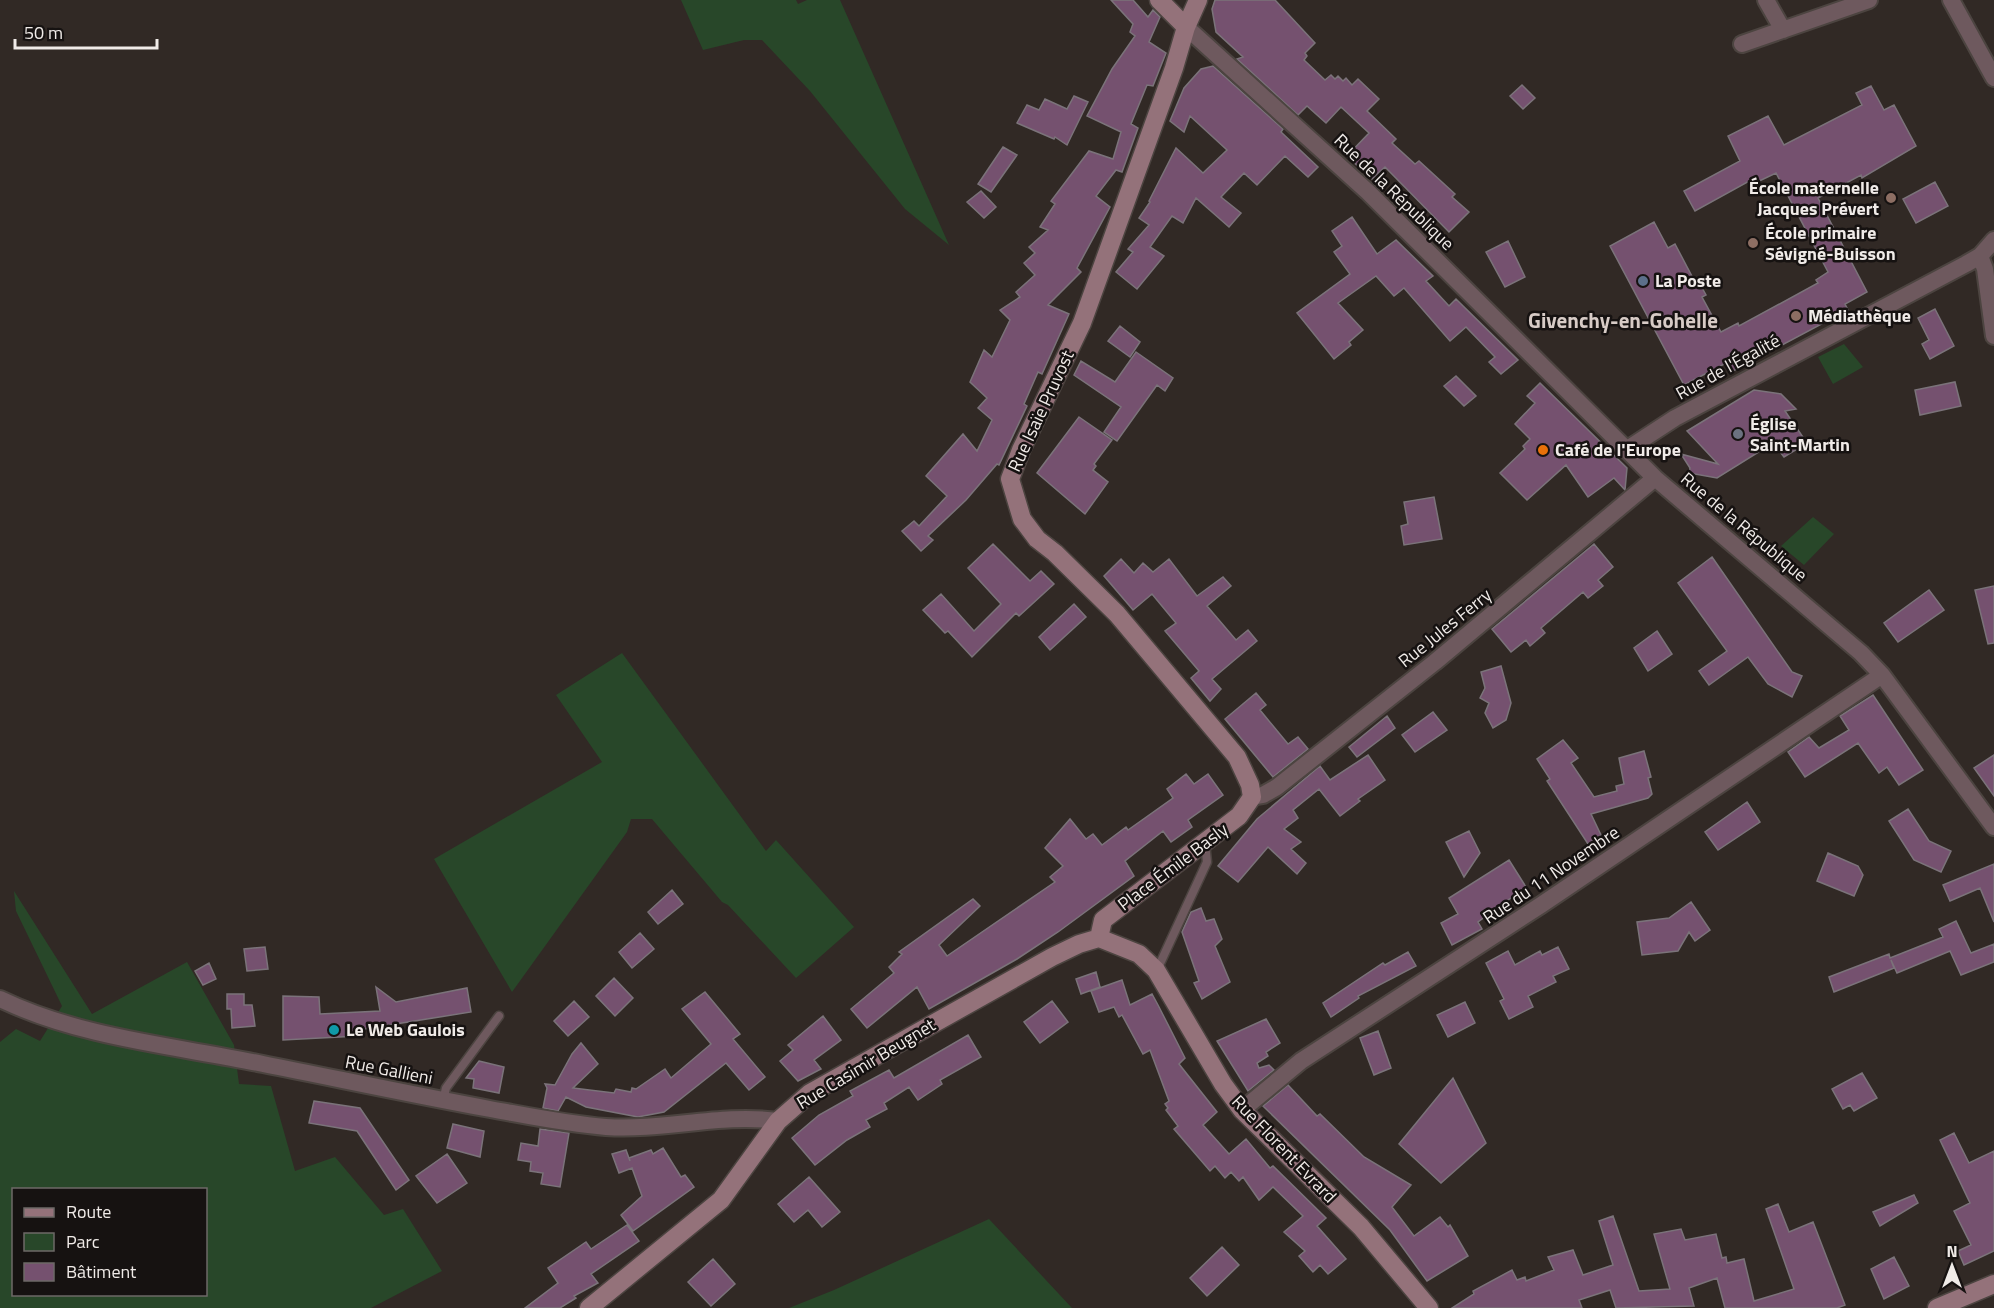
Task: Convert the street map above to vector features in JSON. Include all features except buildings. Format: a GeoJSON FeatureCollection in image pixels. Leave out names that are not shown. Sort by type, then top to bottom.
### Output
{"type":"FeatureCollection","features":[{"type":"Feature","properties":{"kind":"street"},"geometry":{"type":"LineString","coordinates":[[1159,0],[1186,27]]}},
{"type":"Feature","properties":{"kind":"street","name":"Rue Isaïe Pruvost"},"geometry":{"type":"LineString","coordinates":[[1198,0],[1186,27],[1171,78],[1082,323],[1021,450],[1010,479],[1022,519],[1036,539],[1055,553],[1117,614],[1220,734],[1244,768],[1252,797]]}},
{"type":"Feature","properties":{"kind":"street"},"geometry":{"type":"LineString","coordinates":[[1766,0],[1783,30]]}},
{"type":"Feature","properties":{"kind":"street"},"geometry":{"type":"LineString","coordinates":[[1742,44],[1869,0]]}},
{"type":"Feature","properties":{"kind":"street"},"geometry":{"type":"LineString","coordinates":[[1951,0],[1994,78]]}},
{"type":"Feature","properties":{"kind":"street","name":"Rue de la République"},"geometry":{"type":"LineString","coordinates":[[1186,27],[1368,192],[1631,446],[1655,478],[1843,638],[1882,675],[1994,827]]}},
{"type":"Feature","properties":{"kind":"street","name":"Rue de l'Égalité"},"geometry":{"type":"LineString","coordinates":[[1631,446],[1675,418],[1798,351],[1980,256],[1994,240]]}},
{"type":"Feature","properties":{"kind":"street"},"geometry":{"type":"LineString","coordinates":[[1980,256],[1985,269],[1994,336]]}},
{"type":"Feature","properties":{"kind":"street","name":"Rue Jules Ferry"},"geometry":{"type":"LineString","coordinates":[[1252,797],[1263,795],[1277,787],[1435,662],[1655,478]]}},
{"type":"Feature","properties":{"kind":"street","name":"Rue du 11 Novembre"},"geometry":{"type":"LineString","coordinates":[[1242,1110],[1301,1062],[1541,905],[1882,675]]}},
{"type":"Feature","properties":{"kind":"street","name":"Place Émile Basly"},"geometry":{"type":"LineString","coordinates":[[1100,938],[1103,920],[1239,816],[1252,797]]}},
{"type":"Feature","properties":{"kind":"street","name":"Rue Florent Evrard"},"geometry":{"type":"LineString","coordinates":[[1100,938],[1139,954],[1156,970],[1222,1084],[1242,1110],[1361,1227],[1430,1308]]}},
{"type":"Feature","properties":{"kind":"street","name":"Rue Casimir Beugnet"},"geometry":{"type":"LineString","coordinates":[[589,1308],[721,1200],[778,1121],[810,1094],[1052,957],[1079,944],[1100,938]]}},
{"type":"Feature","properties":{"kind":"street","name":"Rue Gallieni"},"geometry":{"type":"LineString","coordinates":[[0,999],[36,1016],[101,1032],[443,1101],[579,1125],[639,1130],[719,1121],[762,1119],[778,1121]]}},
{"type":"Feature","properties":{"kind":"street"},"geometry":{"type":"LineString","coordinates":[[1937,1308],[1994,1284]]}},
{"type":"Feature","properties":{"kind":"lane"},"geometry":{"type":"LineString","coordinates":[[1156,970],[1207,862],[1205,843]]}},
{"type":"Feature","properties":{"kind":"lane"},"geometry":{"type":"LineString","coordinates":[[443,1101],[446,1088],[499,1016]]}},
{"type":"Feature","properties":{"kind":"green space"},"geometry":{"type":"Polygon","coordinates":[[[681,0],[796,0],[798,4],[807,0],[840,0],[949,245],[905,209],[810,91],[762,40],[744,40],[703,50],[681,0]]]}},
{"type":"Feature","properties":{"kind":"green space"},"geometry":{"type":"Polygon","coordinates":[[[1844,344],[1863,367],[1833,384],[1818,357],[1844,344]]]}},
{"type":"Feature","properties":{"kind":"green space"},"geometry":{"type":"Polygon","coordinates":[[[1813,517],[1834,534],[1804,565],[1781,546],[1813,517]]]}},
{"type":"Feature","properties":{"kind":"green space"},"geometry":{"type":"Polygon","coordinates":[[[622,653],[766,851],[776,840],[854,927],[796,978],[728,905],[722,902],[652,819],[631,819],[627,832],[512,992],[434,859],[602,762],[556,695],[622,653]]]}},
{"type":"Feature","properties":{"kind":"green space"},"geometry":{"type":"Polygon","coordinates":[[[14,891],[92,1014],[187,962],[234,1045],[239,1084],[271,1086],[295,1171],[335,1157],[384,1215],[403,1209],[442,1271],[371,1308],[0,1308],[0,1042],[16,1029],[40,1041],[62,1006],[16,911],[14,891]]]}},
{"type":"Feature","properties":{"kind":"green space"},"geometry":{"type":"Polygon","coordinates":[[[989,1219],[1072,1308],[789,1308],[834,1290],[989,1219]]]}},
{"type":"Feature","properties":{"kind":"place","name":"École maternelle Jacques Prévert"},"geometry":{"type":"Point","coordinates":[1891,198]}},
{"type":"Feature","properties":{"kind":"place","name":"École primaire Sévigné-Buisson"},"geometry":{"type":"Point","coordinates":[1753,243]}},
{"type":"Feature","properties":{"kind":"place","name":"La Poste"},"geometry":{"type":"Point","coordinates":[1643,281]}},
{"type":"Feature","properties":{"kind":"place","name":"Médiathèque"},"geometry":{"type":"Point","coordinates":[1796,316]}},
{"type":"Feature","properties":{"kind":"place","name":"Église Saint-Martin"},"geometry":{"type":"Point","coordinates":[1738,434]}},
{"type":"Feature","properties":{"kind":"place","name":"Café de l'Europe"},"geometry":{"type":"Point","coordinates":[1543,450]}},
{"type":"Feature","properties":{"kind":"place","name":"Le Web Gaulois"},"geometry":{"type":"Point","coordinates":[334,1030]}},
{"type":"Feature","properties":{"kind":"district","name":"Givenchy-en-Gohelle"},"geometry":{"type":"Point","coordinates":[1623,321]}}]}
